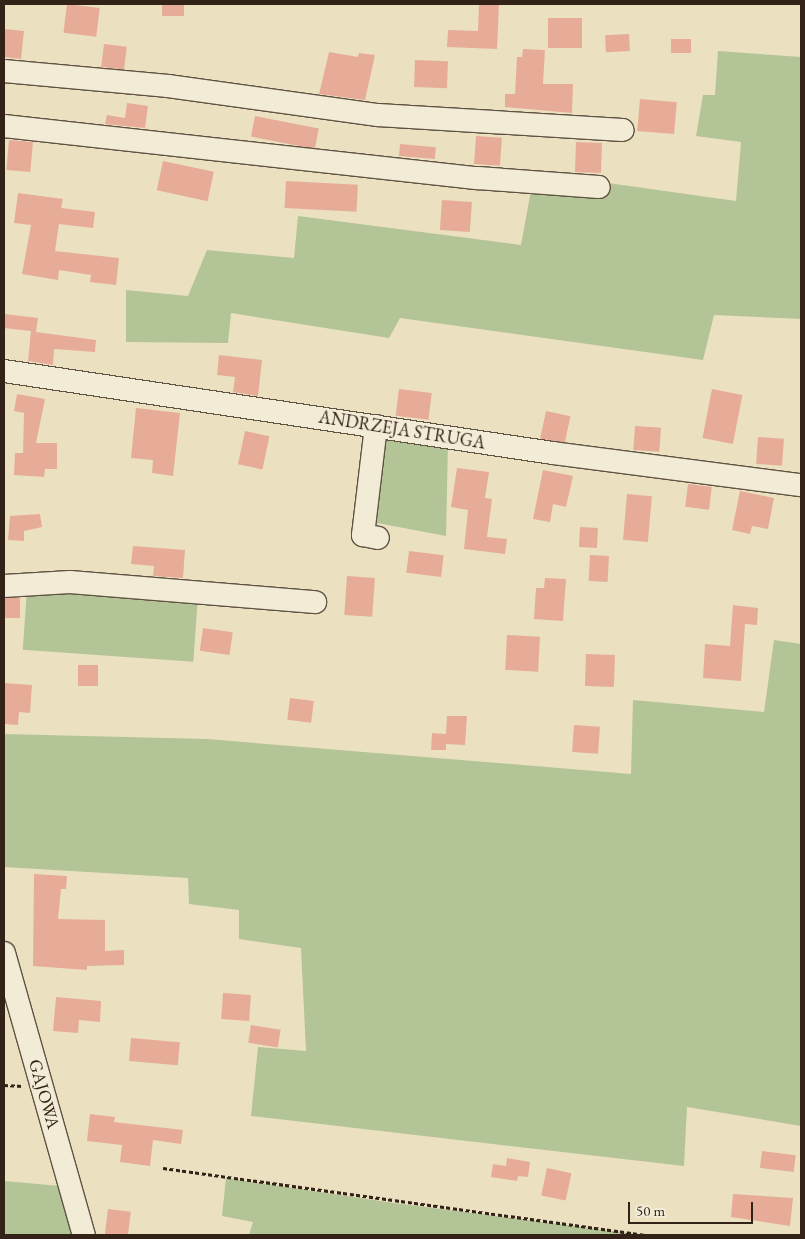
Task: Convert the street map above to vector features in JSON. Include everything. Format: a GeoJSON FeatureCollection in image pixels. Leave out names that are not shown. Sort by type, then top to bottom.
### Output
{"type":"FeatureCollection","features":[{"type":"Feature","properties":{"kind":"street"},"geometry":{"type":"LineString","coordinates":[[4,71],[168,86],[378,116],[623,130]]}},
{"type":"Feature","properties":{"kind":"street"},"geometry":{"type":"LineString","coordinates":[[4,126],[478,178],[599,187]]}},
{"type":"Feature","properties":{"kind":"street","name":"ANDRZEJA STRUGA"},"geometry":{"type":"LineString","coordinates":[[4,371],[376,426],[801,485]]}},
{"type":"Feature","properties":{"kind":"street"},"geometry":{"type":"LineString","coordinates":[[376,426],[363,535],[378,538]]}},
{"type":"Feature","properties":{"kind":"street"},"geometry":{"type":"LineString","coordinates":[[4,586],[70,582],[315,602]]}},
{"type":"Feature","properties":{"kind":"street","name":"GAJOWA"},"geometry":{"type":"LineString","coordinates":[[4,953],[84,1235]]}},
{"type":"Feature","properties":{"kind":"path"},"geometry":{"type":"LineString","coordinates":[[163,1168],[647,1235]]}},
{"type":"Feature","properties":{"kind":"green space"},"geometry":{"type":"Polygon","coordinates":[[[718,51],[801,57],[801,319],[714,315],[703,360],[400,318],[389,338],[231,313],[228,343],[126,342],[126,290],[188,296],[207,250],[294,258],[298,216],[521,245],[531,190],[608,183],[736,201],[741,142],[696,136],[703,95],[715,95],[718,51]]]}},
{"type":"Feature","properties":{"kind":"green space"},"geometry":{"type":"Polygon","coordinates":[[[382,435],[448,443],[446,536],[372,522],[382,435]]]}},
{"type":"Feature","properties":{"kind":"green space"},"geometry":{"type":"Polygon","coordinates":[[[27,589],[198,601],[193,662],[23,650],[27,589]]]}},
{"type":"Feature","properties":{"kind":"green space"},"geometry":{"type":"Polygon","coordinates":[[[774,640],[801,644],[801,1126],[687,1107],[684,1166],[251,1116],[258,1047],[306,1051],[301,948],[239,939],[239,910],[189,904],[188,878],[4,867],[4,734],[207,739],[631,774],[633,700],[764,712],[774,640]]]}},
{"type":"Feature","properties":{"kind":"green space"},"geometry":{"type":"Polygon","coordinates":[[[226,1178],[394,1203],[645,1235],[249,1235],[253,1222],[222,1216],[226,1178]]]}},
{"type":"Feature","properties":{"kind":"green space"},"geometry":{"type":"Polygon","coordinates":[[[4,1181],[60,1186],[74,1235],[4,1235],[4,1181]]]}},
{"type":"Feature","properties":{"kind":"building"},"geometry":{"type":"Polygon","coordinates":[[[67,4],[100,8],[96,37],[63,33],[67,4]]]}},
{"type":"Feature","properties":{"kind":"building"},"geometry":{"type":"Polygon","coordinates":[[[162,4],[184,4],[184,16],[162,16],[162,4]]]}},
{"type":"Feature","properties":{"kind":"building"},"geometry":{"type":"Polygon","coordinates":[[[479,4],[499,4],[497,49],[447,47],[448,30],[478,31],[479,4]]]}},
{"type":"Feature","properties":{"kind":"building"},"geometry":{"type":"Polygon","coordinates":[[[548,18],[582,18],[582,48],[548,48],[548,18]]]}},
{"type":"Feature","properties":{"kind":"building"},"geometry":{"type":"Polygon","coordinates":[[[4,29],[24,31],[21,59],[4,57],[4,29]]]}},
{"type":"Feature","properties":{"kind":"building"},"geometry":{"type":"Polygon","coordinates":[[[629,34],[630,51],[606,52],[605,35],[629,34]]]}},
{"type":"Feature","properties":{"kind":"building"},"geometry":{"type":"Polygon","coordinates":[[[671,39],[691,39],[691,53],[671,53],[671,39]]]}},
{"type":"Feature","properties":{"kind":"building"},"geometry":{"type":"Polygon","coordinates":[[[104,44],[127,47],[124,70],[101,67],[104,44]]]}},
{"type":"Feature","properties":{"kind":"building"},"geometry":{"type":"Polygon","coordinates":[[[523,49],[545,50],[543,84],[573,84],[572,113],[505,107],[505,94],[515,94],[517,57],[522,57],[523,49]]]}},
{"type":"Feature","properties":{"kind":"building"},"geometry":{"type":"Polygon","coordinates":[[[329,52],[358,57],[359,53],[375,55],[365,100],[319,94],[329,52]]]}},
{"type":"Feature","properties":{"kind":"building"},"geometry":{"type":"Polygon","coordinates":[[[415,60],[448,61],[447,88],[414,87],[415,60]]]}},
{"type":"Feature","properties":{"kind":"building"},"geometry":{"type":"Polygon","coordinates":[[[640,99],[677,102],[674,134],[637,131],[640,99]]]}},
{"type":"Feature","properties":{"kind":"building"},"geometry":{"type":"Polygon","coordinates":[[[127,103],[148,106],[145,128],[105,124],[107,115],[125,118],[127,103]]]}},
{"type":"Feature","properties":{"kind":"building"},"geometry":{"type":"Polygon","coordinates":[[[255,116],[319,128],[315,149],[251,137],[255,116]]]}},
{"type":"Feature","properties":{"kind":"building"},"geometry":{"type":"Polygon","coordinates":[[[476,136],[502,138],[500,166],[474,164],[476,136]]]}},
{"type":"Feature","properties":{"kind":"building"},"geometry":{"type":"Polygon","coordinates":[[[9,140],[33,142],[30,172],[6,170],[9,140]]]}},
{"type":"Feature","properties":{"kind":"building"},"geometry":{"type":"Polygon","coordinates":[[[576,142],[602,143],[601,173],[575,172],[576,142]]]}},
{"type":"Feature","properties":{"kind":"building"},"geometry":{"type":"Polygon","coordinates":[[[400,144],[436,147],[435,159],[399,156],[400,144]]]}},
{"type":"Feature","properties":{"kind":"building"},"geometry":{"type":"Polygon","coordinates":[[[163,161],[214,172],[208,201],[157,190],[163,161]]]}},
{"type":"Feature","properties":{"kind":"building"},"geometry":{"type":"Polygon","coordinates":[[[286,181],[358,185],[356,212],[285,208],[286,181]]]}},
{"type":"Feature","properties":{"kind":"building"},"geometry":{"type":"Polygon","coordinates":[[[18,193],[63,199],[61,208],[95,212],[93,228],[59,224],[55,251],[119,258],[116,285],[90,282],[91,275],[59,270],[58,280],[22,274],[31,225],[14,223],[18,193]]]}},
{"type":"Feature","properties":{"kind":"building"},"geometry":{"type":"Polygon","coordinates":[[[442,200],[472,202],[470,232],[440,230],[442,200]]]}},
{"type":"Feature","properties":{"kind":"building"},"geometry":{"type":"Polygon","coordinates":[[[4,314],[38,318],[36,332],[96,340],[95,352],[54,349],[53,365],[28,361],[31,331],[4,328],[4,314]]]}},
{"type":"Feature","properties":{"kind":"building"},"geometry":{"type":"Polygon","coordinates":[[[219,355],[262,360],[258,396],[233,392],[235,377],[217,375],[219,355]]]}},
{"type":"Feature","properties":{"kind":"building"},"geometry":{"type":"Polygon","coordinates":[[[399,389],[432,393],[428,420],[396,416],[399,389]]]}},
{"type":"Feature","properties":{"kind":"building"},"geometry":{"type":"Polygon","coordinates":[[[712,389],[742,395],[733,444],[702,438],[712,389]]]}},
{"type":"Feature","properties":{"kind":"building"},"geometry":{"type":"Polygon","coordinates":[[[17,394],[45,399],[36,443],[57,443],[57,469],[45,469],[44,477],[14,475],[15,453],[23,453],[24,413],[14,411],[17,394]]]}},
{"type":"Feature","properties":{"kind":"building"},"geometry":{"type":"Polygon","coordinates":[[[136,408],[180,413],[173,476],[152,473],[153,460],[131,458],[136,408]]]}},
{"type":"Feature","properties":{"kind":"building"},"geometry":{"type":"Polygon","coordinates":[[[546,411],[570,416],[565,444],[540,438],[546,411]]]}},
{"type":"Feature","properties":{"kind":"building"},"geometry":{"type":"Polygon","coordinates":[[[635,426],[661,428],[659,452],[633,450],[635,426]]]}},
{"type":"Feature","properties":{"kind":"building"},"geometry":{"type":"Polygon","coordinates":[[[245,431],[269,436],[262,469],[238,464],[245,431]]]}},
{"type":"Feature","properties":{"kind":"building"},"geometry":{"type":"Polygon","coordinates":[[[758,437],[784,439],[782,466],[756,464],[758,437]]]}},
{"type":"Feature","properties":{"kind":"building"},"geometry":{"type":"Polygon","coordinates":[[[457,468],[489,472],[485,498],[492,499],[487,537],[507,539],[505,554],[464,549],[468,510],[451,507],[457,468]]]}},
{"type":"Feature","properties":{"kind":"building"},"geometry":{"type":"Polygon","coordinates":[[[543,470],[573,476],[566,507],[553,504],[550,522],[533,519],[543,470]]]}},
{"type":"Feature","properties":{"kind":"building"},"geometry":{"type":"Polygon","coordinates":[[[688,484],[712,487],[709,510],[685,507],[688,484]]]}},
{"type":"Feature","properties":{"kind":"building"},"geometry":{"type":"Polygon","coordinates":[[[740,491],[774,498],[768,529],[752,526],[750,534],[732,530],[740,491]]]}},
{"type":"Feature","properties":{"kind":"building"},"geometry":{"type":"Polygon","coordinates":[[[627,494],[652,496],[648,542],[623,540],[627,494]]]}},
{"type":"Feature","properties":{"kind":"building"},"geometry":{"type":"Polygon","coordinates":[[[40,514],[42,527],[24,531],[24,541],[8,540],[10,516],[40,514]]]}},
{"type":"Feature","properties":{"kind":"building"},"geometry":{"type":"Polygon","coordinates":[[[580,527],[598,528],[597,548],[579,547],[580,527]]]}},
{"type":"Feature","properties":{"kind":"building"},"geometry":{"type":"Polygon","coordinates":[[[133,546],[185,550],[183,578],[153,576],[154,566],[131,564],[133,546]]]}},
{"type":"Feature","properties":{"kind":"building"},"geometry":{"type":"Polygon","coordinates":[[[409,551],[444,555],[441,577],[406,573],[409,551]]]}},
{"type":"Feature","properties":{"kind":"building"},"geometry":{"type":"Polygon","coordinates":[[[590,555],[609,556],[608,582],[589,581],[590,555]]]}},
{"type":"Feature","properties":{"kind":"building"},"geometry":{"type":"Polygon","coordinates":[[[347,576],[375,578],[372,617],[344,615],[347,576]]]}},
{"type":"Feature","properties":{"kind":"building"},"geometry":{"type":"Polygon","coordinates":[[[545,578],[566,579],[563,621],[534,619],[536,588],[544,588],[545,578]]]}},
{"type":"Feature","properties":{"kind":"building"},"geometry":{"type":"Polygon","coordinates":[[[4,598],[20,598],[20,618],[4,618],[4,598]]]}},
{"type":"Feature","properties":{"kind":"building"},"geometry":{"type":"Polygon","coordinates":[[[733,605],[758,608],[757,625],[745,624],[741,681],[703,678],[705,644],[730,646],[733,605]]]}},
{"type":"Feature","properties":{"kind":"building"},"geometry":{"type":"Polygon","coordinates":[[[203,628],[233,632],[230,655],[200,651],[203,628]]]}},
{"type":"Feature","properties":{"kind":"building"},"geometry":{"type":"Polygon","coordinates":[[[507,635],[540,637],[538,672],[505,670],[507,635]]]}},
{"type":"Feature","properties":{"kind":"building"},"geometry":{"type":"Polygon","coordinates":[[[586,654],[615,655],[614,687],[585,686],[586,654]]]}},
{"type":"Feature","properties":{"kind":"building"},"geometry":{"type":"Polygon","coordinates":[[[78,665],[98,665],[98,686],[78,686],[78,665]]]}},
{"type":"Feature","properties":{"kind":"building"},"geometry":{"type":"Polygon","coordinates":[[[4,683],[32,685],[30,713],[19,712],[18,725],[4,724],[4,683]]]}},
{"type":"Feature","properties":{"kind":"building"},"geometry":{"type":"Polygon","coordinates":[[[290,698],[314,701],[311,723],[287,720],[290,698]]]}},
{"type":"Feature","properties":{"kind":"building"},"geometry":{"type":"Polygon","coordinates":[[[447,716],[467,716],[465,745],[446,744],[446,750],[431,750],[432,733],[446,734],[447,716]]]}},
{"type":"Feature","properties":{"kind":"building"},"geometry":{"type":"Polygon","coordinates":[[[574,725],[600,727],[598,754],[572,752],[574,725]]]}},
{"type":"Feature","properties":{"kind":"building"},"geometry":{"type":"Polygon","coordinates":[[[34,874],[67,876],[66,889],[61,889],[58,919],[105,920],[105,951],[124,950],[124,965],[87,966],[87,970],[33,966],[34,874]]]}},
{"type":"Feature","properties":{"kind":"building"},"geometry":{"type":"Polygon","coordinates":[[[223,993],[251,995],[249,1021],[221,1019],[223,993]]]}},
{"type":"Feature","properties":{"kind":"building"},"geometry":{"type":"Polygon","coordinates":[[[56,997],[101,1001],[100,1022],[79,1020],[78,1033],[53,1031],[56,997]]]}},
{"type":"Feature","properties":{"kind":"building"},"geometry":{"type":"Polygon","coordinates":[[[251,1025],[281,1030],[278,1047],[248,1043],[251,1025]]]}},
{"type":"Feature","properties":{"kind":"building"},"geometry":{"type":"Polygon","coordinates":[[[131,1038],[180,1042],[178,1065],[129,1061],[131,1038]]]}},
{"type":"Feature","properties":{"kind":"building"},"geometry":{"type":"Polygon","coordinates":[[[90,1114],[115,1117],[114,1122],[183,1130],[181,1144],[153,1140],[150,1166],[120,1162],[122,1145],[87,1141],[90,1114]]]}},
{"type":"Feature","properties":{"kind":"building"},"geometry":{"type":"Polygon","coordinates":[[[762,1151],[796,1155],[794,1172],[760,1168],[762,1151]]]}},
{"type":"Feature","properties":{"kind":"building"},"geometry":{"type":"Polygon","coordinates":[[[507,1158],[530,1162],[528,1177],[518,1176],[517,1181],[491,1177],[493,1164],[506,1166],[507,1158]]]}},
{"type":"Feature","properties":{"kind":"building"},"geometry":{"type":"Polygon","coordinates":[[[547,1168],[571,1173],[566,1201],[541,1195],[547,1168]]]}},
{"type":"Feature","properties":{"kind":"building"},"geometry":{"type":"Polygon","coordinates":[[[733,1194],[793,1198],[790,1226],[731,1217],[733,1194]]]}},
{"type":"Feature","properties":{"kind":"building"},"geometry":{"type":"Polygon","coordinates":[[[108,1209],[131,1212],[128,1235],[105,1235],[108,1209]]]}}]}
